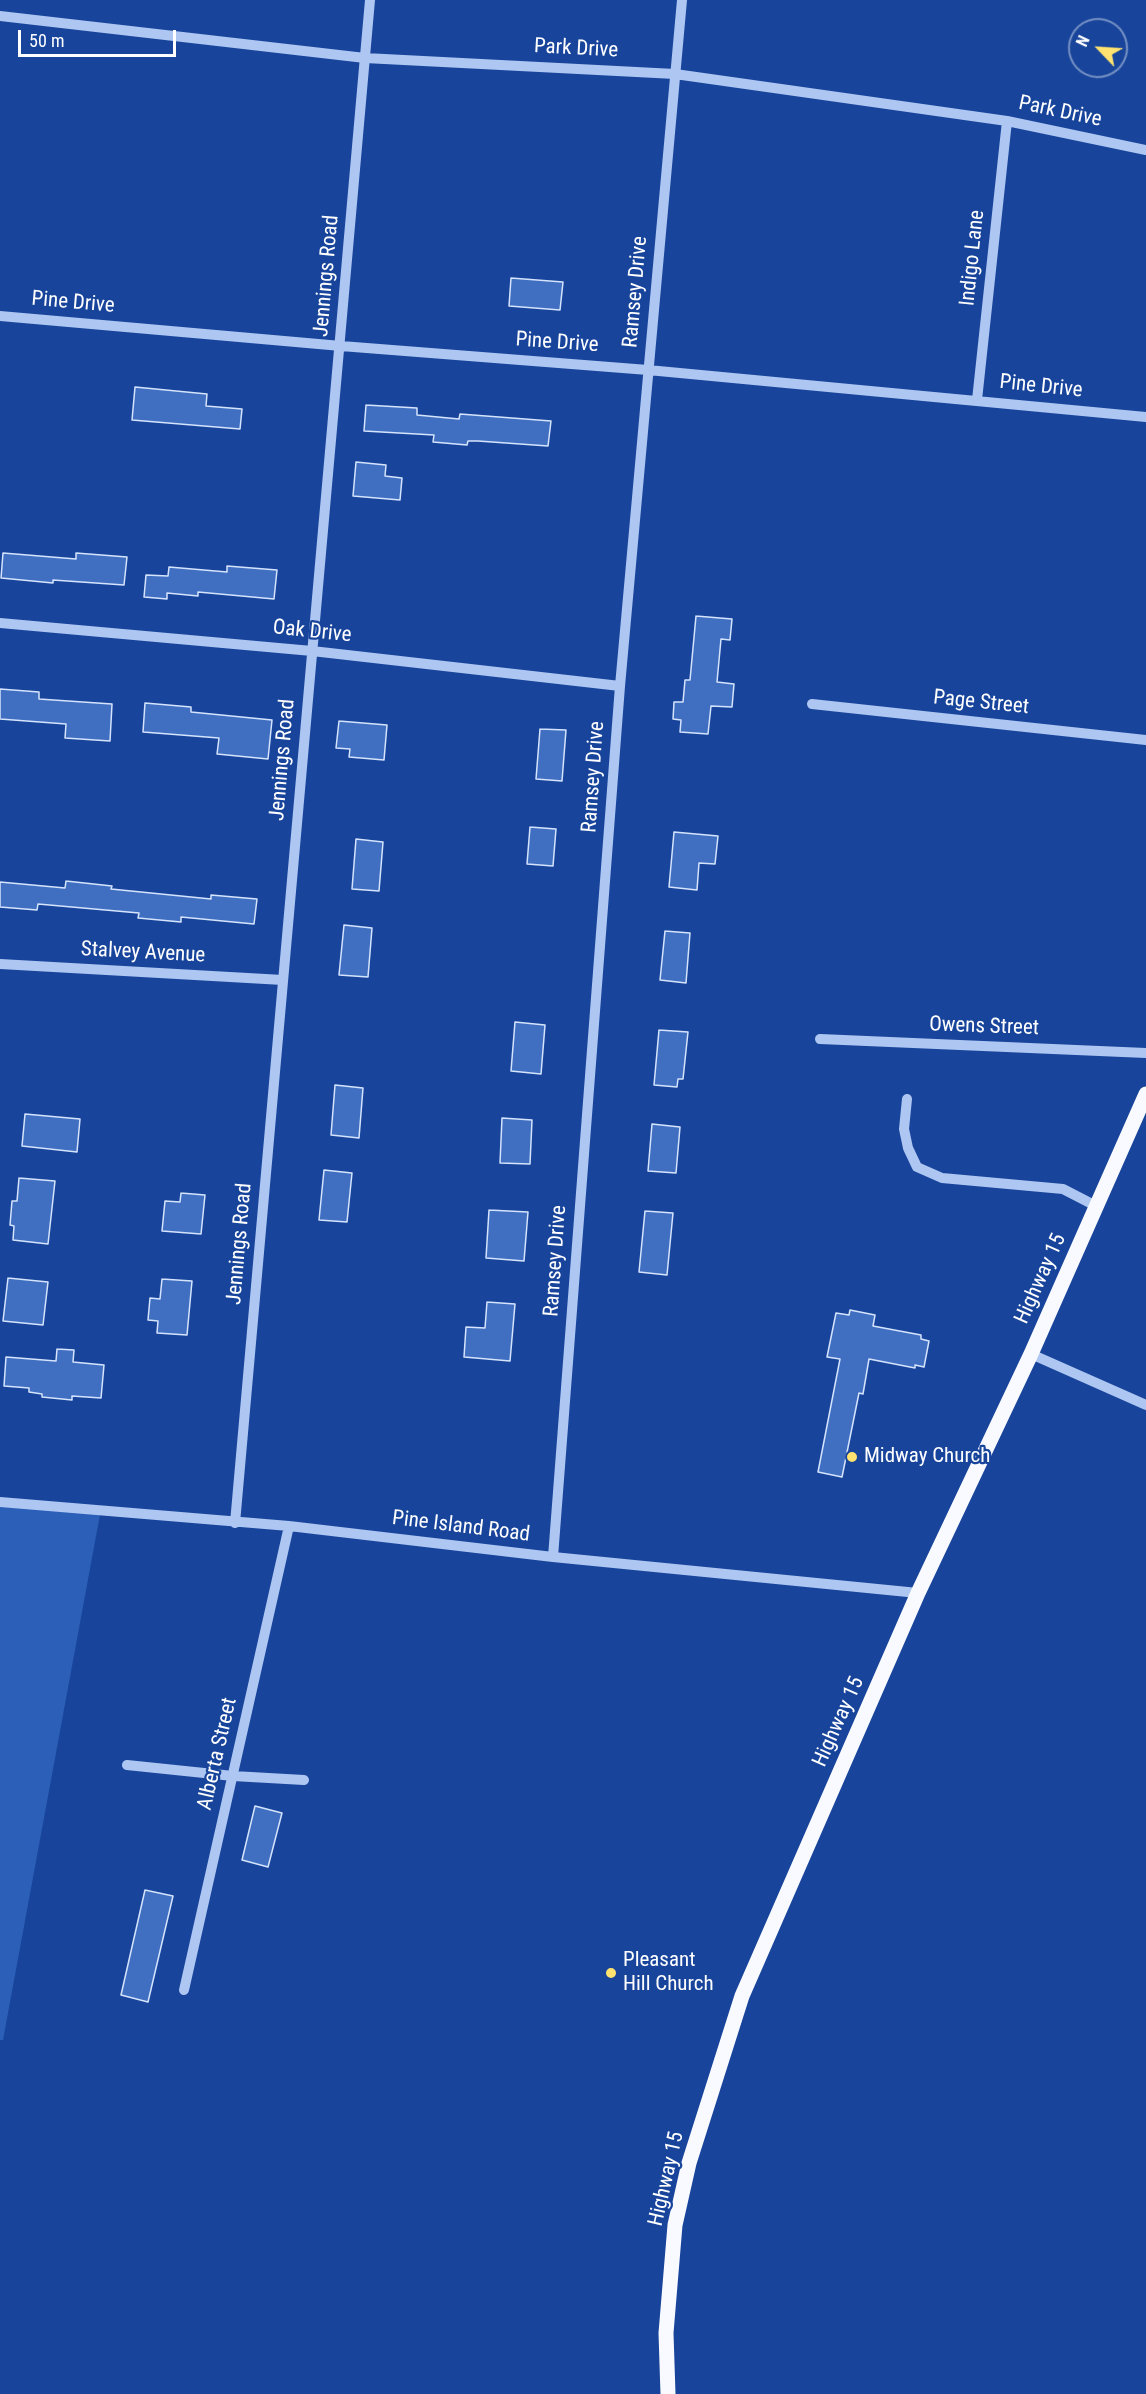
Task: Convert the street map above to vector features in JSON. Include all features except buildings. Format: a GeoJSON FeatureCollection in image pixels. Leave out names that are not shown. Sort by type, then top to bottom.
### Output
{"type":"FeatureCollection","features":[{"type":"Feature","properties":{"kind":"main road","name":"Highway 15"},"geometry":{"type":"LineString","coordinates":[[668,2394],[666,2333],[675,2224],[689,2163],[742,1996],[918,1593],[1031,1354],[1146,1094]]}},
{"type":"Feature","properties":{"kind":"street","name":"Jennings Road"},"geometry":{"type":"LineString","coordinates":[[235,1523],[370,0]]}},
{"type":"Feature","properties":{"kind":"street","name":"Ramsey Drive"},"geometry":{"type":"LineString","coordinates":[[553,1557],[620,686],[682,0]]}},
{"type":"Feature","properties":{"kind":"street","name":"Park Drive"},"geometry":{"type":"LineString","coordinates":[[0,16],[365,58],[675,74],[1007,121],[1146,150]]}},
{"type":"Feature","properties":{"kind":"street","name":"Indigo Lane"},"geometry":{"type":"LineString","coordinates":[[977,399],[1007,121]]}},
{"type":"Feature","properties":{"kind":"street","name":"Pine Drive"},"geometry":{"type":"LineString","coordinates":[[0,316],[648,370],[977,399],[1146,417]]}},
{"type":"Feature","properties":{"kind":"street","name":"Oak Drive"},"geometry":{"type":"LineString","coordinates":[[0,623],[312,651],[620,686]]}},
{"type":"Feature","properties":{"kind":"street","name":"Page Street"},"geometry":{"type":"LineString","coordinates":[[812,704],[1146,740]]}},
{"type":"Feature","properties":{"kind":"street","name":"Stalvey Avenue"},"geometry":{"type":"LineString","coordinates":[[0,964],[283,980]]}},
{"type":"Feature","properties":{"kind":"street","name":"Owens Street"},"geometry":{"type":"LineString","coordinates":[[820,1039],[1146,1053]]}},
{"type":"Feature","properties":{"kind":"street"},"geometry":{"type":"LineString","coordinates":[[907,1099],[904,1129],[908,1149],[917,1167],[942,1178],[1063,1189],[1096,1206]]}},
{"type":"Feature","properties":{"kind":"street"},"geometry":{"type":"LineString","coordinates":[[1031,1354],[1146,1405]]}},
{"type":"Feature","properties":{"kind":"street","name":"Pine Island Road"},"geometry":{"type":"LineString","coordinates":[[0,1502],[289,1526],[553,1557],[918,1593]]}},
{"type":"Feature","properties":{"kind":"street","name":"Alberta Street"},"geometry":{"type":"LineString","coordinates":[[184,1990],[289,1526]]}},
{"type":"Feature","properties":{"kind":"street"},"geometry":{"type":"LineString","coordinates":[[127,1765],[233,1776],[304,1780]]}},
{"type":"Feature","properties":{"kind":"shaded area"},"geometry":{"type":"Polygon","coordinates":[[[0,1502],[101,1509],[3,2040],[0,2040],[0,1502]]]}},
{"type":"Feature","properties":{"kind":"place","name":"Midway Church"},"geometry":{"type":"Point","coordinates":[852,1457]}},
{"type":"Feature","properties":{"kind":"place","name":"Pleasant Hill Church"},"geometry":{"type":"Point","coordinates":[611,1973]}}]}
